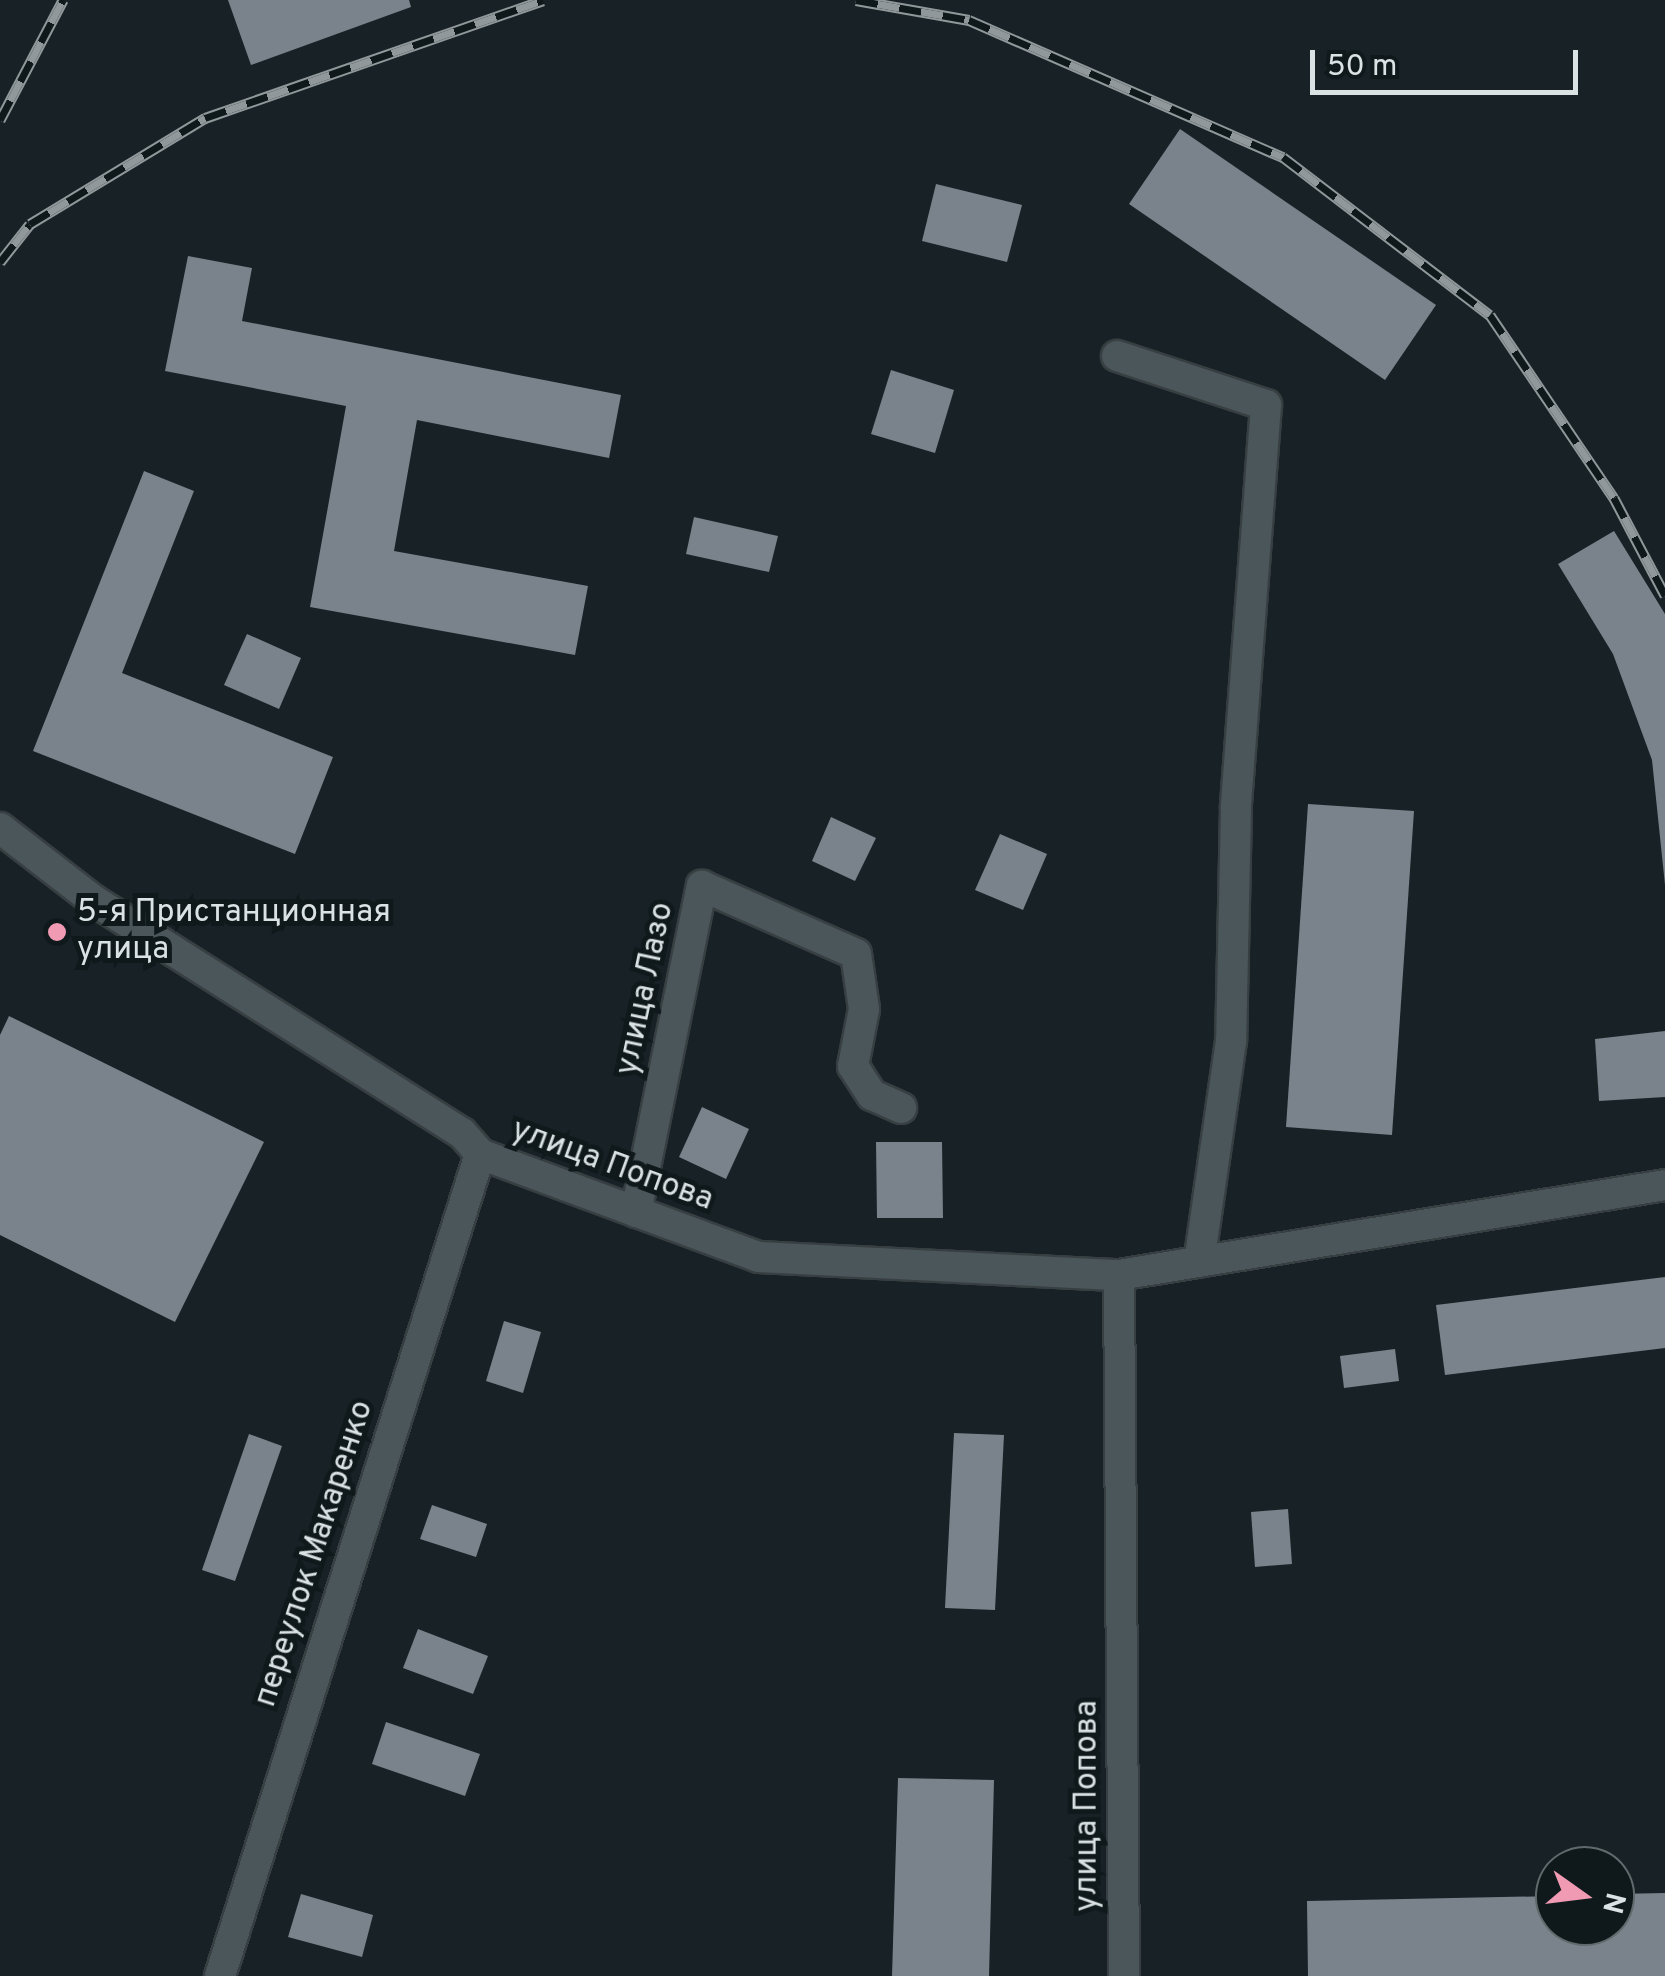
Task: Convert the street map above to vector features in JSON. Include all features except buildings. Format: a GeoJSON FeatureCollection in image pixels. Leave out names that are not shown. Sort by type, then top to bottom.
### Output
{"type":"FeatureCollection","features":[{"type":"Feature","properties":{"kind":"street"},"geometry":{"type":"LineString","coordinates":[[1117,356],[1266,405],[1236,808],[1232,1041],[1199,1262]]}},
{"type":"Feature","properties":{"kind":"street","name":"улица Попова"},"geometry":{"type":"LineString","coordinates":[[0,828],[93,900],[462,1133],[480,1154],[758,1257],[1118,1275],[1665,1185]]}},
{"type":"Feature","properties":{"kind":"street","name":"улица Лазо"},"geometry":{"type":"LineString","coordinates":[[636,1212],[702,886],[856,954],[864,1009],[853,1066],[872,1095],[901,1108]]}},
{"type":"Feature","properties":{"kind":"street","name":"переулок Макаренко"},"geometry":{"type":"LineString","coordinates":[[220,1976],[480,1154]]}},
{"type":"Feature","properties":{"kind":"street","name":"улица Попова"},"geometry":{"type":"LineString","coordinates":[[1118,1275],[1124,1976]]}},
{"type":"Feature","properties":{"kind":"railway"},"geometry":{"type":"LineString","coordinates":[[0,120],[63,0]]}},
{"type":"Feature","properties":{"kind":"railway"},"geometry":{"type":"LineString","coordinates":[[0,262],[30,224],[205,118],[543,0]]}},
{"type":"Feature","properties":{"kind":"railway"},"geometry":{"type":"LineString","coordinates":[[856,0],[969,20],[1283,157],[1490,315],[1614,498],[1665,595]]}},
{"type":"Feature","properties":{"kind":"place","name":"5-я Пристанционная улица"},"geometry":{"type":"Point","coordinates":[57,932]}}]}
